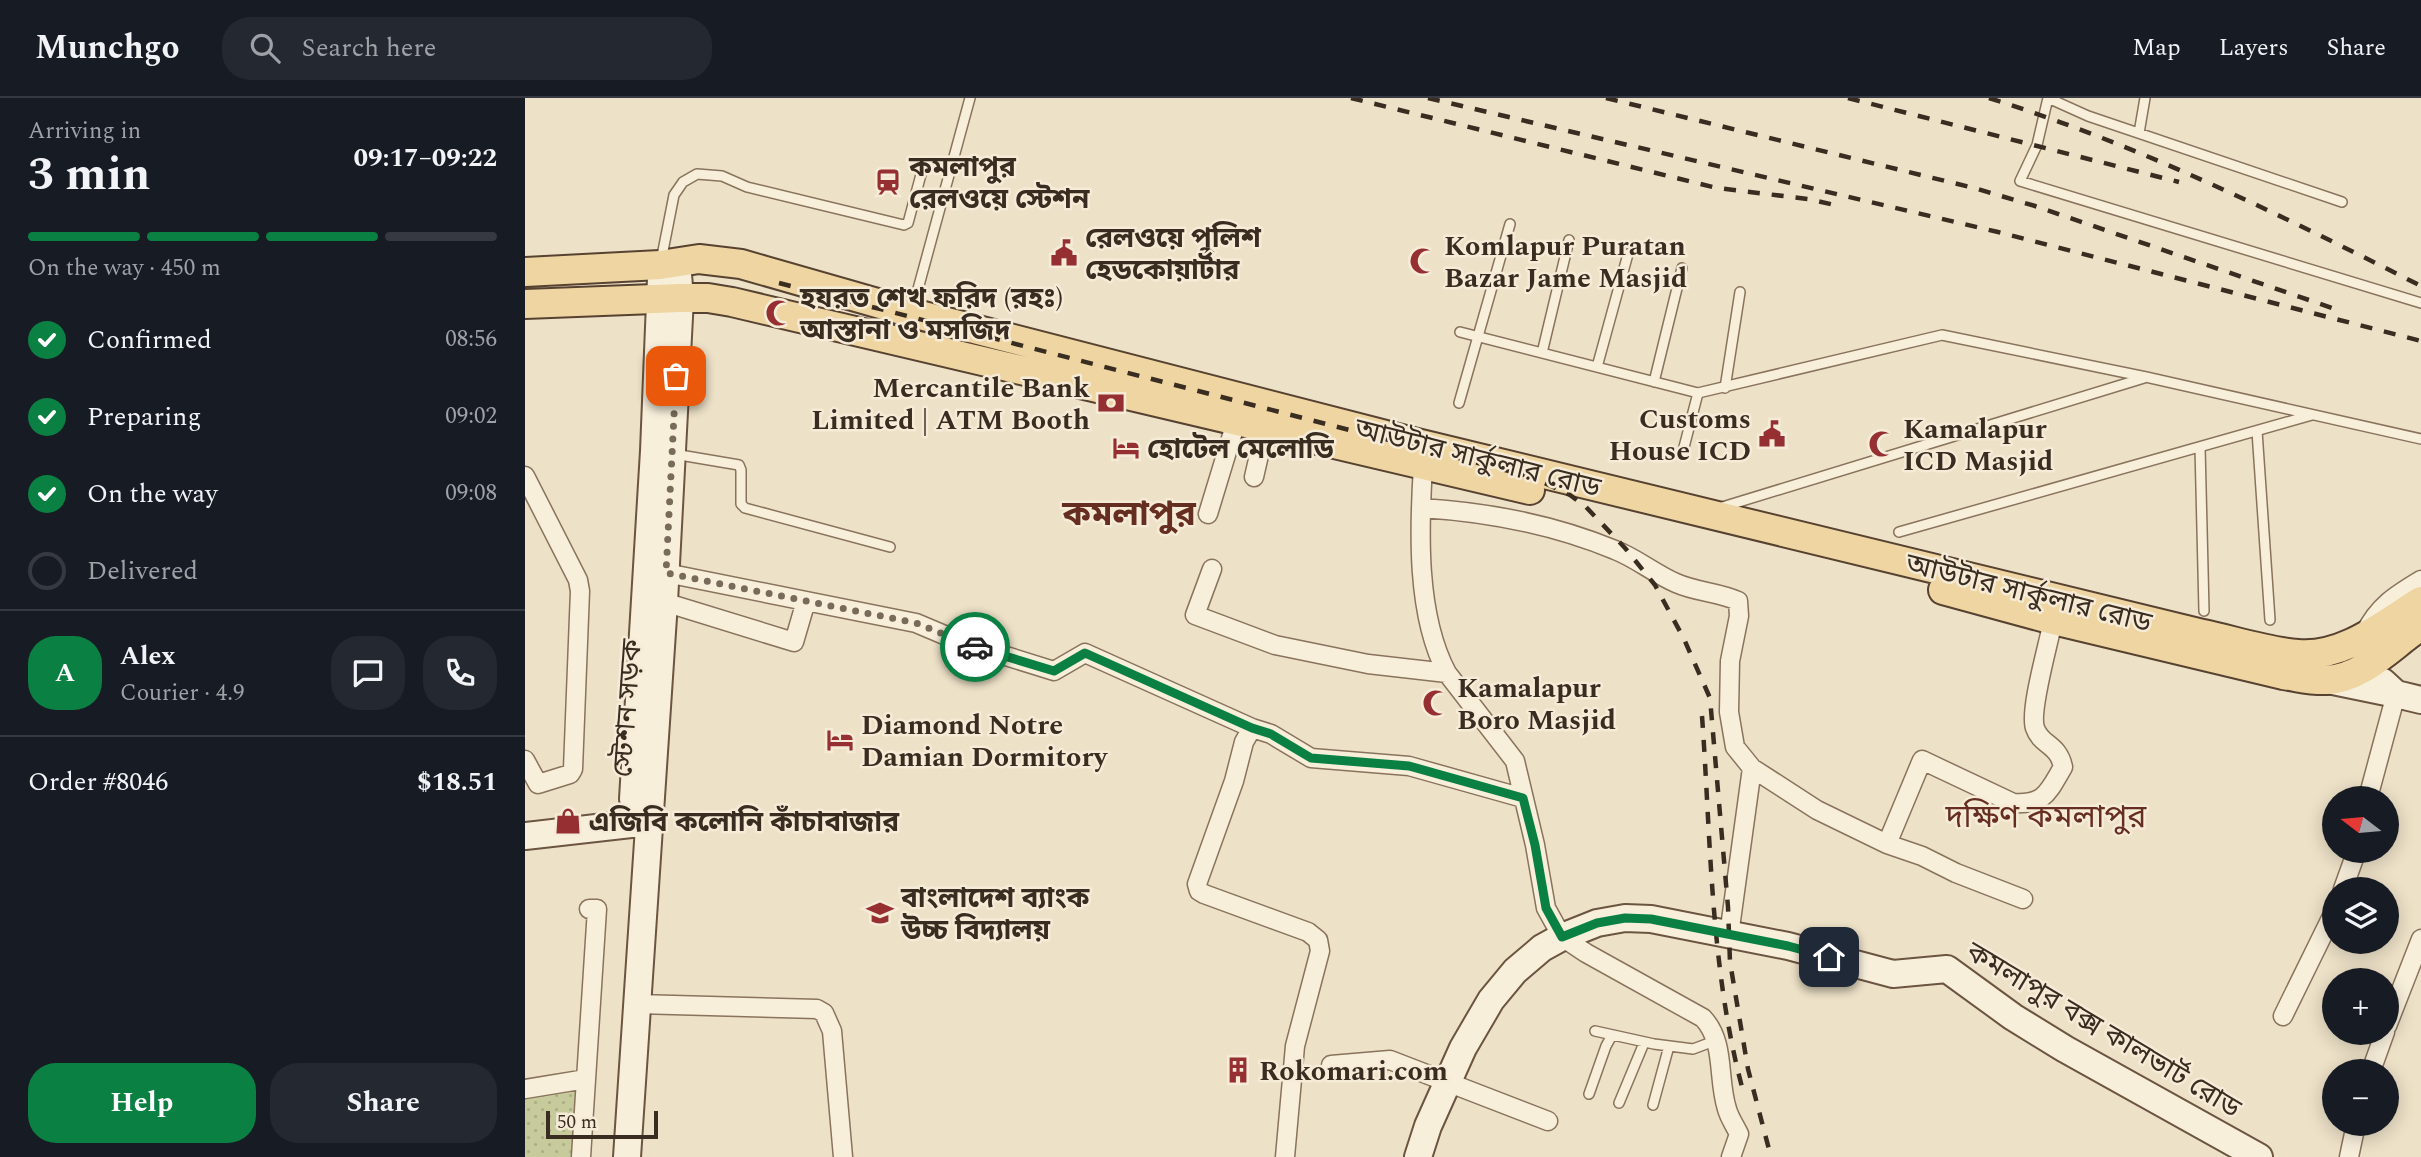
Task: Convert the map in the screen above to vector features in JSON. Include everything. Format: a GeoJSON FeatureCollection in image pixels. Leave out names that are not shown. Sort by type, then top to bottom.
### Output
{"type":"FeatureCollection","features":[{"type":"Feature","properties":{"kind":"main road","name":"আউটার সার্কুলার রোড"},"geometry":{"type":"LineString","coordinates":[[525,272],[667,257],[741,264],[912,313],[1417,443],[2297,654],[2333,650],[2363,636],[2421,601]]}},
{"type":"Feature","properties":{"kind":"main road","name":"স্টেশন সড়ক"},"geometry":{"type":"LineString","coordinates":[[611,1157],[640,824],[655,601],[671,299],[667,257]]}},
{"type":"Feature","properties":{"kind":"main road","name":"আউটার সার্কুলার রোড"},"geometry":{"type":"LineString","coordinates":[[525,304],[708,298],[743,304],[1886,575],[2053,620],[2283,675],[2329,680],[2351,674],[2421,626]]}},
{"type":"Feature","properties":{"kind":"main road","name":"স্টেশন সড়ক"},"geometry":{"type":"LineString","coordinates":[[655,601],[666,573],[663,452]]}},
{"type":"Feature","properties":{"kind":"main road"},"geometry":{"type":"LineString","coordinates":[[2363,636],[2363,649],[2369,664],[2408,697]]}},
{"type":"Feature","properties":{"kind":"main road"},"geometry":{"type":"LineString","coordinates":[[2329,680],[2408,697]]}},
{"type":"Feature","properties":{"kind":"main road","name":"স্টেশন সড়ক"},"geometry":{"type":"LineString","coordinates":[[627,1157],[637,1004],[640,824]]}},
{"type":"Feature","properties":{"kind":"main road"},"geometry":{"type":"LineString","coordinates":[[525,836],[640,824]]}},
{"type":"Feature","properties":{"kind":"main road","name":"কমলাপুর বক্স কালভার্ট রোড"},"geometry":{"type":"LineString","coordinates":[[1418,1157],[1463,1048],[1491,1000],[1514,971],[1542,948],[1562,937],[1597,923],[1625,918],[1651,919],[1788,946],[1893,974],[1947,969],[2013,1017],[2065,1049],[2259,1157]]}},
{"type":"Feature","properties":{"kind":"street"},"geometry":{"type":"LineString","coordinates":[[1208,514],[1236,422]]}},
{"type":"Feature","properties":{"kind":"street"},"geometry":{"type":"LineString","coordinates":[[1254,477],[1265,429]]}},
{"type":"Feature","properties":{"kind":"street"},"geometry":{"type":"LineString","coordinates":[[1423,466],[1420,540],[1431,627],[1447,673],[1515,761],[1535,845],[1546,908],[1562,937],[1703,1018],[1711,1027],[1717,1040],[1726,1108],[1739,1134],[1746,1157]]}},
{"type":"Feature","properties":{"kind":"street"},"geometry":{"type":"LineString","coordinates":[[525,476],[578,580],[580,591],[573,769],[570,774],[538,784],[525,760]]}},
{"type":"Feature","properties":{"kind":"street"},"geometry":{"type":"LineString","coordinates":[[1421,508],[1505,517],[1559,530],[1617,551],[1677,584],[1722,593],[1738,601],[1739,616],[1730,661],[1729,712],[1735,747],[1752,768],[1817,810],[1887,844],[1923,856],[1956,873],[2023,899]]}},
{"type":"Feature","properties":{"kind":"street"},"geometry":{"type":"LineString","coordinates":[[1212,569],[1195,615],[1275,645],[1368,664],[1447,673]]}},
{"type":"Feature","properties":{"kind":"street"},"geometry":{"type":"LineString","coordinates":[[666,573],[916,623],[961,642],[1054,671],[1085,653],[1271,734],[1311,758],[1409,766],[1523,798]]}},
{"type":"Feature","properties":{"kind":"street"},"geometry":{"type":"LineString","coordinates":[[2363,636],[2377,611],[2389,599],[2421,580]]}},
{"type":"Feature","properties":{"kind":"street"},"geometry":{"type":"LineString","coordinates":[[655,601],[794,642],[806,601]]}},
{"type":"Feature","properties":{"kind":"street"},"geometry":{"type":"LineString","coordinates":[[1887,844],[1922,760],[2013,803],[2029,804],[2046,796],[2063,767],[2060,754],[2038,734],[2034,724],[2053,620]]}},
{"type":"Feature","properties":{"kind":"street"},"geometry":{"type":"LineString","coordinates":[[2369,664],[2421,643]]}},
{"type":"Feature","properties":{"kind":"street"},"geometry":{"type":"LineString","coordinates":[[2373,786],[2408,697]]}},
{"type":"Feature","properties":{"kind":"street"},"geometry":{"type":"LineString","coordinates":[[1252,728],[1244,742],[1234,781],[1197,884],[1199,891],[1204,894],[1308,932],[1318,940],[1320,951],[1295,1046],[1285,1157]]}},
{"type":"Feature","properties":{"kind":"street"},"geometry":{"type":"LineString","coordinates":[[1729,935],[1752,768]]}},
{"type":"Feature","properties":{"kind":"street"},"geometry":{"type":"LineString","coordinates":[[581,1157],[586,1079],[586,1018],[597,909],[589,909]]}},
{"type":"Feature","properties":{"kind":"street"},"geometry":{"type":"LineString","coordinates":[[2283,1016],[2322,936]]}},
{"type":"Feature","properties":{"kind":"street"},"geometry":{"type":"LineString","coordinates":[[2399,995],[2421,939]]}},
{"type":"Feature","properties":{"kind":"street"},"geometry":{"type":"LineString","coordinates":[[637,1004],[817,1009],[824,1013],[832,1031],[835,1053],[843,1157]]}},
{"type":"Feature","properties":{"kind":"street"},"geometry":{"type":"LineString","coordinates":[[1331,1065],[1389,1060],[1548,1121]]}},
{"type":"Feature","properties":{"kind":"street"},"geometry":{"type":"LineString","coordinates":[[525,1089],[586,1079]]}},
{"type":"Feature","properties":{"kind":"street"},"geometry":{"type":"LineString","coordinates":[[1731,1157],[1739,1134]]}},
{"type":"Feature","properties":{"kind":"street"},"geometry":{"type":"LineString","coordinates":[[2349,1157],[2353,1136]]}},
{"type":"Feature","properties":{"kind":"lane"},"geometry":{"type":"LineString","coordinates":[[912,313],[970,98]]}},
{"type":"Feature","properties":{"kind":"lane"},"geometry":{"type":"LineString","coordinates":[[2342,202],[2088,116],[2048,98],[2037,145],[2020,181],[2421,303]]}},
{"type":"Feature","properties":{"kind":"lane"},"geometry":{"type":"LineString","coordinates":[[2139,133],[2145,98]]}},
{"type":"Feature","properties":{"kind":"lane"},"geometry":{"type":"LineString","coordinates":[[667,257],[674,195],[683,181],[697,174],[722,176],[747,187],[904,225],[908,223],[923,167]]}},
{"type":"Feature","properties":{"kind":"lane"},"geometry":{"type":"LineString","coordinates":[[1459,403],[1510,224]]}},
{"type":"Feature","properties":{"kind":"lane"},"geometry":{"type":"LineString","coordinates":[[1542,353],[1569,240]]}},
{"type":"Feature","properties":{"kind":"lane"},"geometry":{"type":"LineString","coordinates":[[1597,367],[1628,254]]}},
{"type":"Feature","properties":{"kind":"lane"},"geometry":{"type":"LineString","coordinates":[[1654,382],[1682,268]]}},
{"type":"Feature","properties":{"kind":"lane"},"geometry":{"type":"LineString","coordinates":[[1725,388],[1740,292]]}},
{"type":"Feature","properties":{"kind":"lane"},"geometry":{"type":"LineString","coordinates":[[1460,332],[1698,393],[1942,335],[2421,439]]}},
{"type":"Feature","properties":{"kind":"lane"},"geometry":{"type":"LineString","coordinates":[[1703,512],[2145,377]]}},
{"type":"Feature","properties":{"kind":"lane"},"geometry":{"type":"LineString","coordinates":[[1683,450],[1698,393]]}},
{"type":"Feature","properties":{"kind":"lane"},"geometry":{"type":"LineString","coordinates":[[1899,532],[2314,415]]}},
{"type":"Feature","properties":{"kind":"lane"},"geometry":{"type":"LineString","coordinates":[[2257,431],[2270,620]]}},
{"type":"Feature","properties":{"kind":"lane"},"geometry":{"type":"LineString","coordinates":[[2200,447],[2204,611]]}},
{"type":"Feature","properties":{"kind":"lane"},"geometry":{"type":"LineString","coordinates":[[663,452],[739,465],[741,504],[745,508],[890,547]]}},
{"type":"Feature","properties":{"kind":"lane"},"geometry":{"type":"LineString","coordinates":[[1595,1031],[1611,1037],[1693,1049],[1717,1040]]}},
{"type":"Feature","properties":{"kind":"lane"},"geometry":{"type":"LineString","coordinates":[[1589,1094],[1611,1037]]}},
{"type":"Feature","properties":{"kind":"lane"},"geometry":{"type":"LineString","coordinates":[[1619,1103],[1644,1043]]}},
{"type":"Feature","properties":{"kind":"lane"},"geometry":{"type":"LineString","coordinates":[[1653,1105],[1669,1046]]}},
{"type":"Feature","properties":{"kind":"green space"},"geometry":{"type":"Polygon","coordinates":[[[580,1083],[578,1157],[525,1157],[525,1097],[580,1083]]]}},
{"type":"Feature","properties":{"kind":"railway"},"geometry":{"type":"LineString","coordinates":[[1351,98],[1717,188],[1835,205]]}},
{"type":"Feature","properties":{"kind":"railway"},"geometry":{"type":"LineString","coordinates":[[1428,98],[1998,232],[2421,341]]}},
{"type":"Feature","properties":{"kind":"railway"},"geometry":{"type":"LineString","coordinates":[[1606,98],[1974,188],[2035,206],[2338,310]]}},
{"type":"Feature","properties":{"kind":"railway"},"geometry":{"type":"LineString","coordinates":[[1848,98],[2179,182]]}},
{"type":"Feature","properties":{"kind":"railway"},"geometry":{"type":"LineString","coordinates":[[1989,98],[2155,159],[2316,233],[2421,286]]}},
{"type":"Feature","properties":{"kind":"railway"},"geometry":{"type":"LineString","coordinates":[[779,283],[1532,477],[1570,495],[1586,507],[1655,585],[1684,639],[1710,698],[1728,907],[1730,962],[1748,1069],[1771,1157]]}},
{"type":"Feature","properties":{"kind":"railway"},"geometry":{"type":"LineString","coordinates":[[1702,716],[1713,903],[1731,1041],[1742,1087]]}},
{"type":"Feature","properties":{"kind":"way so far"},"geometry":{"type":"LineString","coordinates":[[676,376],[666,573],[916,623],[975,647]]}},
{"type":"Feature","properties":{"kind":"place","name":"কমলাপুর রেলওয়ে স্টেশন"},"geometry":{"type":"Point","coordinates":[888,182]}},
{"type":"Feature","properties":{"kind":"place","name":"রেলওয়ে পুলিশ হেডকোয়ার্টার"},"geometry":{"type":"Point","coordinates":[1064,253]}},
{"type":"Feature","properties":{"kind":"place","name":"Komlapur Puratan Bazar Jame Masjid"},"geometry":{"type":"Point","coordinates":[1423,261]}},
{"type":"Feature","properties":{"kind":"place","name":"হযরত শেখ ফরিদ (রহঃ) আস্তানা ও মসজিদ"},"geometry":{"type":"Point","coordinates":[779,313]}},
{"type":"Feature","properties":{"kind":"place","name":"Mercantile Bank Limited | ATM Booth"},"geometry":{"type":"Point","coordinates":[1111,403]}},
{"type":"Feature","properties":{"kind":"place","name":"Customs House ICD"},"geometry":{"type":"Point","coordinates":[1772,434]}},
{"type":"Feature","properties":{"kind":"place","name":"Kamalapur ICD Masjid"},"geometry":{"type":"Point","coordinates":[1882,444]}},
{"type":"Feature","properties":{"kind":"place","name":"হোটেল মেলোডি"},"geometry":{"type":"Point","coordinates":[1126,448]}},
{"type":"Feature","properties":{"kind":"place","name":"Kamalapur Boro Masjid"},"geometry":{"type":"Point","coordinates":[1436,703]}},
{"type":"Feature","properties":{"kind":"place","name":"Diamond Notre Damian Dormitory"},"geometry":{"type":"Point","coordinates":[840,740]}},
{"type":"Feature","properties":{"kind":"place","name":"এজিবি কলোনি কাঁচাবাজার"},"geometry":{"type":"Point","coordinates":[568,821]}},
{"type":"Feature","properties":{"kind":"place","name":"বাংলাদেশ ব্যাংক উচ্চ বিদ্যালয়"},"geometry":{"type":"Point","coordinates":[880,913]}},
{"type":"Feature","properties":{"kind":"place","name":"Rokomari.com"},"geometry":{"type":"Point","coordinates":[1238,1070]}},
{"type":"Feature","properties":{"kind":"district","name":"কমলাপুর"},"geometry":{"type":"Point","coordinates":[1129,513]}},
{"type":"Feature","properties":{"kind":"district","name":"দক্ষিণ কমলাপুর"},"geometry":{"type":"Point","coordinates":[2046,816]}},
{"type":"Feature","properties":{"kind":"route"},"geometry":{"type":"LineString","coordinates":[[975,647],[1054,671],[1085,653],[1271,734],[1311,758],[1409,766],[1523,798],[1535,845],[1546,908],[1562,937],[1597,923],[1625,918],[1651,919],[1788,946],[1829,957]]}}]}
